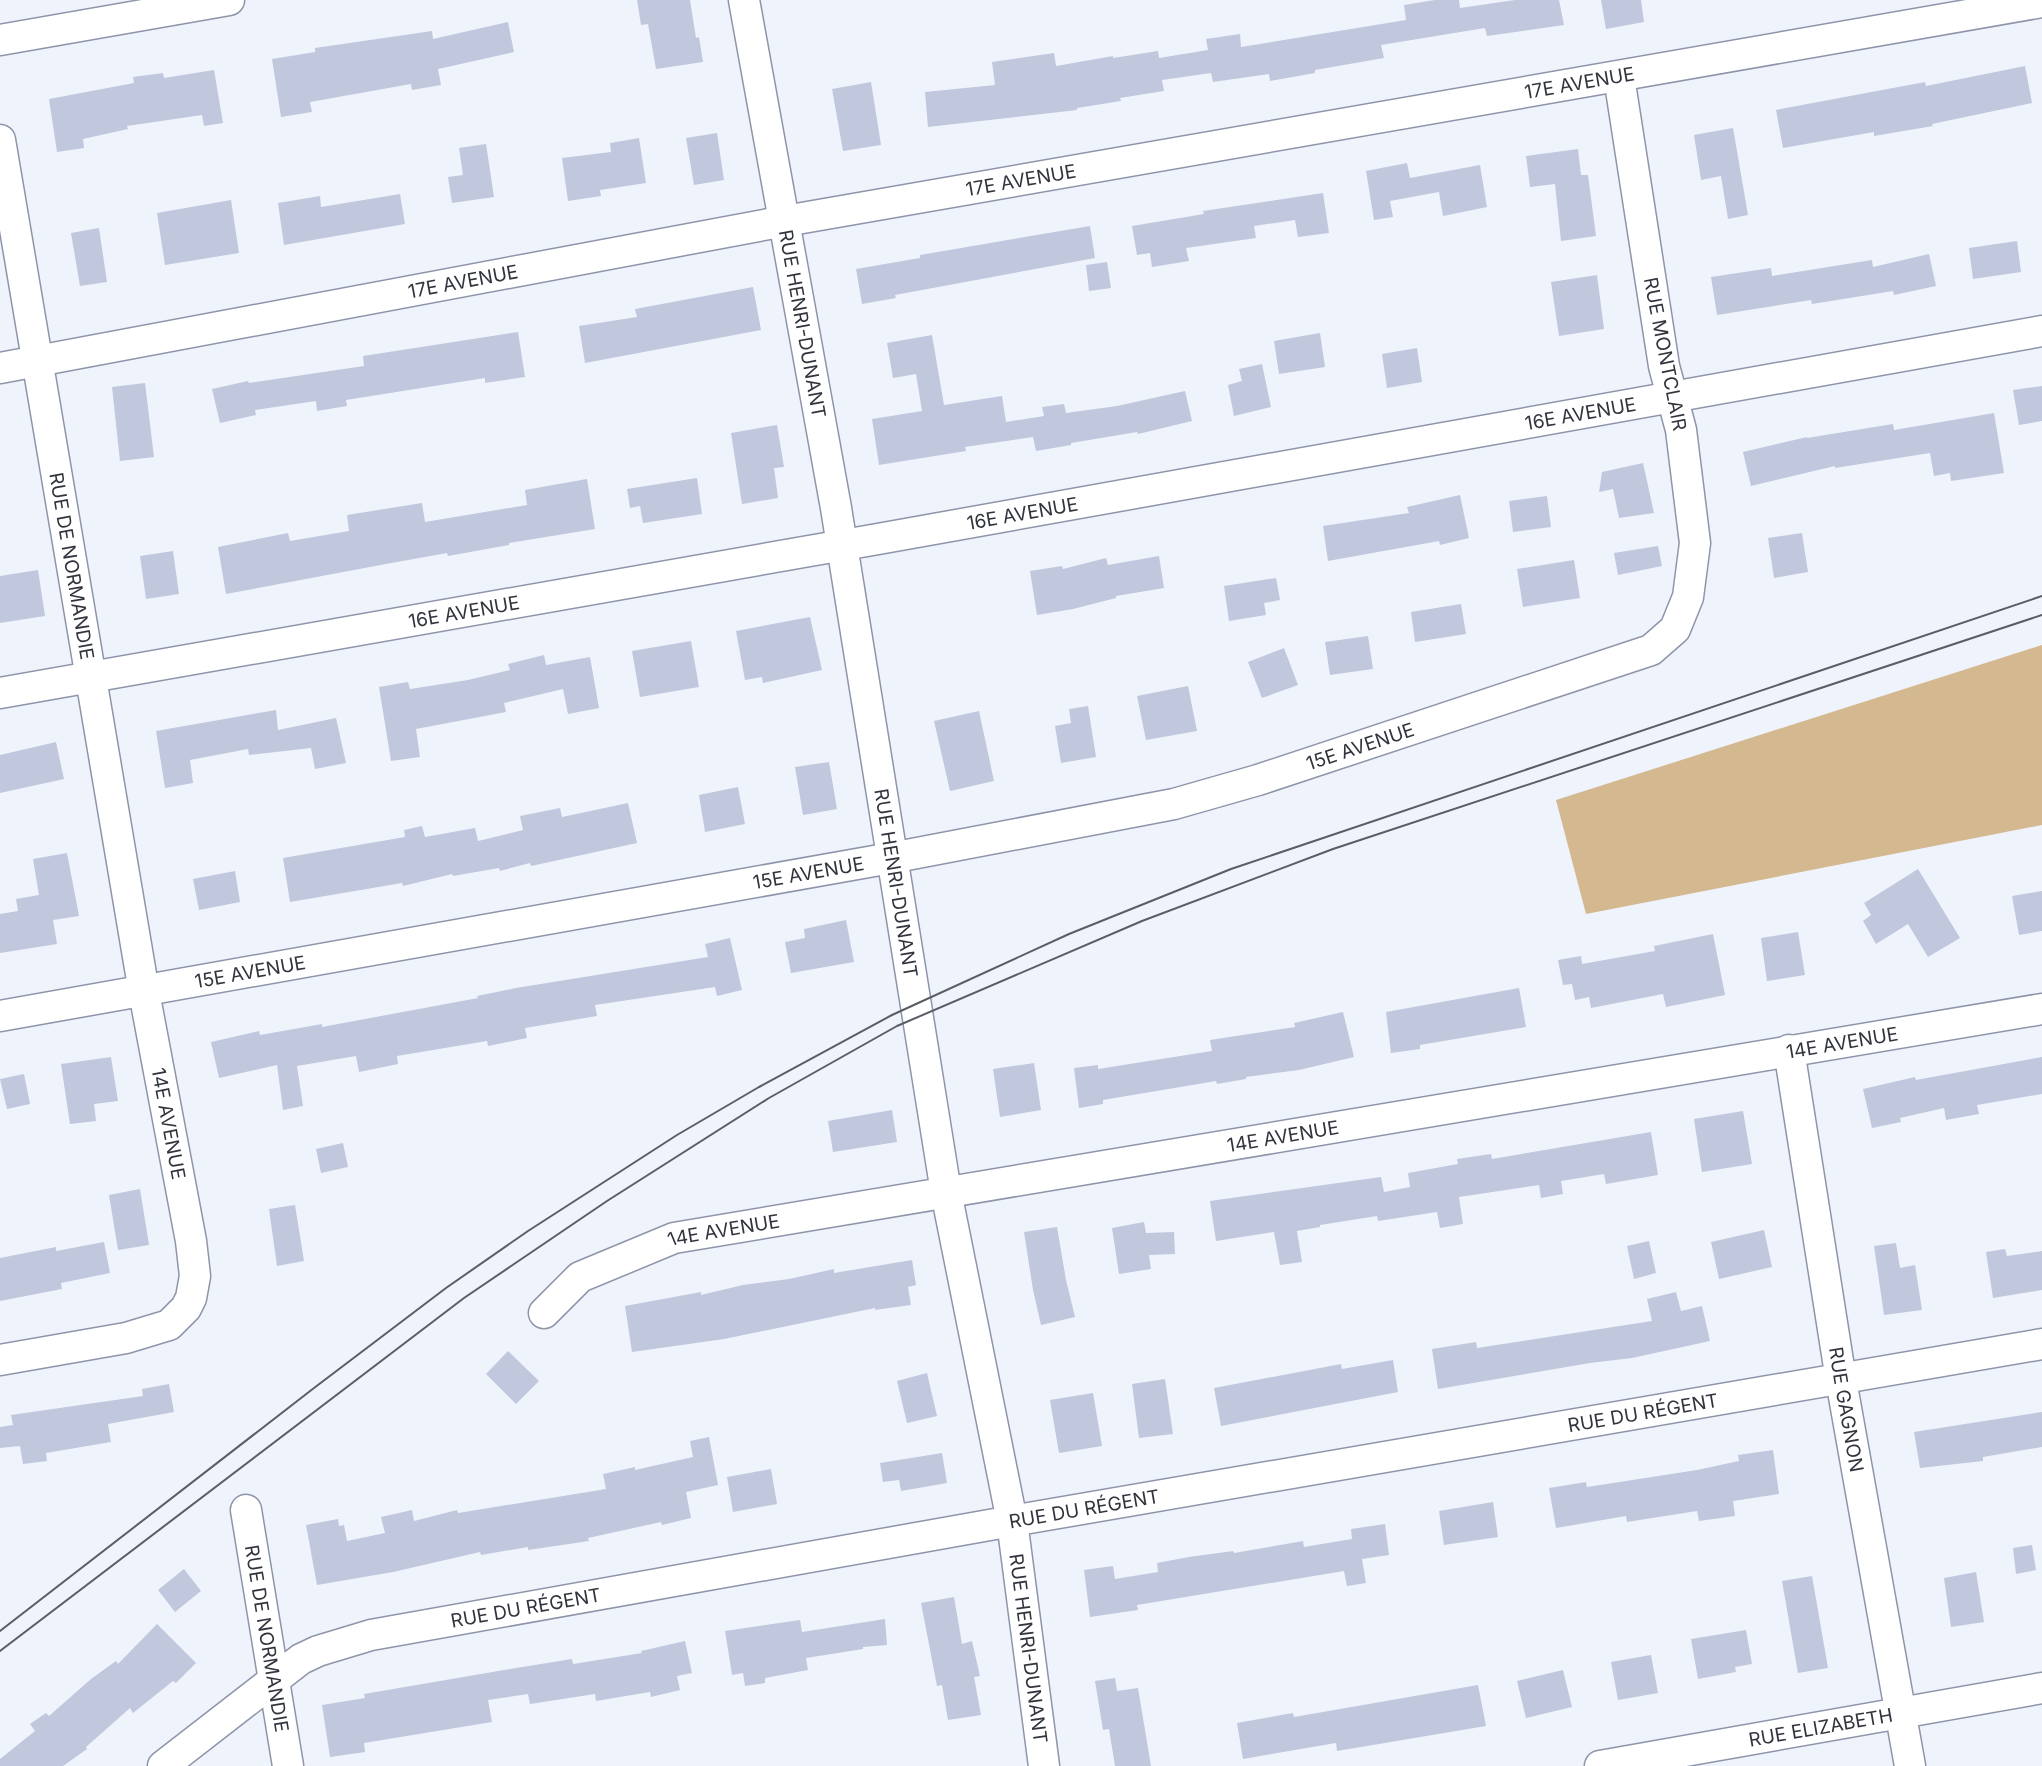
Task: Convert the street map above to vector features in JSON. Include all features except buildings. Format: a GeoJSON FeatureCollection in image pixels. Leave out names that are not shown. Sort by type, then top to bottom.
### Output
{"type":"FeatureCollection","features":[{"type":"Feature","properties":{"kind":"street"},"geometry":{"type":"LineString","coordinates":[[0,40],[229,0]]}},
{"type":"Feature","properties":{"kind":"street","name":"RUE HENRI-DUNANT"},"geometry":{"type":"LineString","coordinates":[[744,0],[842,545],[946,1192],[1012,1521],[1044,1766]]}},
{"type":"Feature","properties":{"kind":"street","name":"17E AVENUE"},"geometry":{"type":"LineString","coordinates":[[0,368],[785,221],[2042,2]]}},
{"type":"Feature","properties":{"kind":"street","name":"RUE MONTCLAIR"},"geometry":{"type":"LineString","coordinates":[[1619,77],[1664,366],[1681,430],[1695,543],[1688,597],[1675,629]]}},
{"type":"Feature","properties":{"kind":"street","name":"RUE DE NORMANDIE"},"geometry":{"type":"LineString","coordinates":[[0,140],[144,992]]}},
{"type":"Feature","properties":{"kind":"street","name":"16E AVENUE"},"geometry":{"type":"LineString","coordinates":[[0,693],[2042,331]]}},
{"type":"Feature","properties":{"kind":"street","name":"15E AVENUE"},"geometry":{"type":"LineString","coordinates":[[0,1016],[891,858],[1174,804],[1258,780],[1651,649],[1675,629]]}},
{"type":"Feature","properties":{"kind":"street","name":"14E AVENUE"},"geometry":{"type":"LineString","coordinates":[[0,1360],[149,1332],[169,1325],[179,1317],[191,1298],[195,1264],[144,992]]}},
{"type":"Feature","properties":{"kind":"street","name":"14E AVENUE"},"geometry":{"type":"LineString","coordinates":[[544,1313],[580,1277],[674,1238],[2042,1009]]}},
{"type":"Feature","properties":{"kind":"street","name":"RUE GAGNON"},"geometry":{"type":"LineString","coordinates":[[1789,1050],[1841,1380],[1910,1766]]}},
{"type":"Feature","properties":{"kind":"street","name":"RUE DU RÉGENT"},"geometry":{"type":"LineString","coordinates":[[163,1766],[301,1659],[371,1635],[1012,1521],[2042,1344]]}},
{"type":"Feature","properties":{"kind":"street","name":"RUE DE NORMANDIE"},"geometry":{"type":"LineString","coordinates":[[246,1510],[272,1682],[288,1766]]}},
{"type":"Feature","properties":{"kind":"street","name":"RUE ELIZABETH"},"geometry":{"type":"LineString","coordinates":[[1600,1766],[2042,1688]]}},
{"type":"Feature","properties":{"kind":"shaded area"},"geometry":{"type":"Polygon","coordinates":[[[2042,645],[2042,825],[1586,914],[1556,800],[2042,645]]]}},
{"type":"Feature","properties":{"kind":"tram line"},"geometry":{"type":"LineString","coordinates":[[0,1631],[314,1388],[446,1288],[528,1231],[677,1135],[892,1015],[1069,934],[1231,869],[2042,596]]}},
{"type":"Feature","properties":{"kind":"tram line"},"geometry":{"type":"LineString","coordinates":[[0,1651],[464,1298],[607,1201],[769,1098],[897,1026],[1142,921],[1333,849],[2042,615]]}}]}
